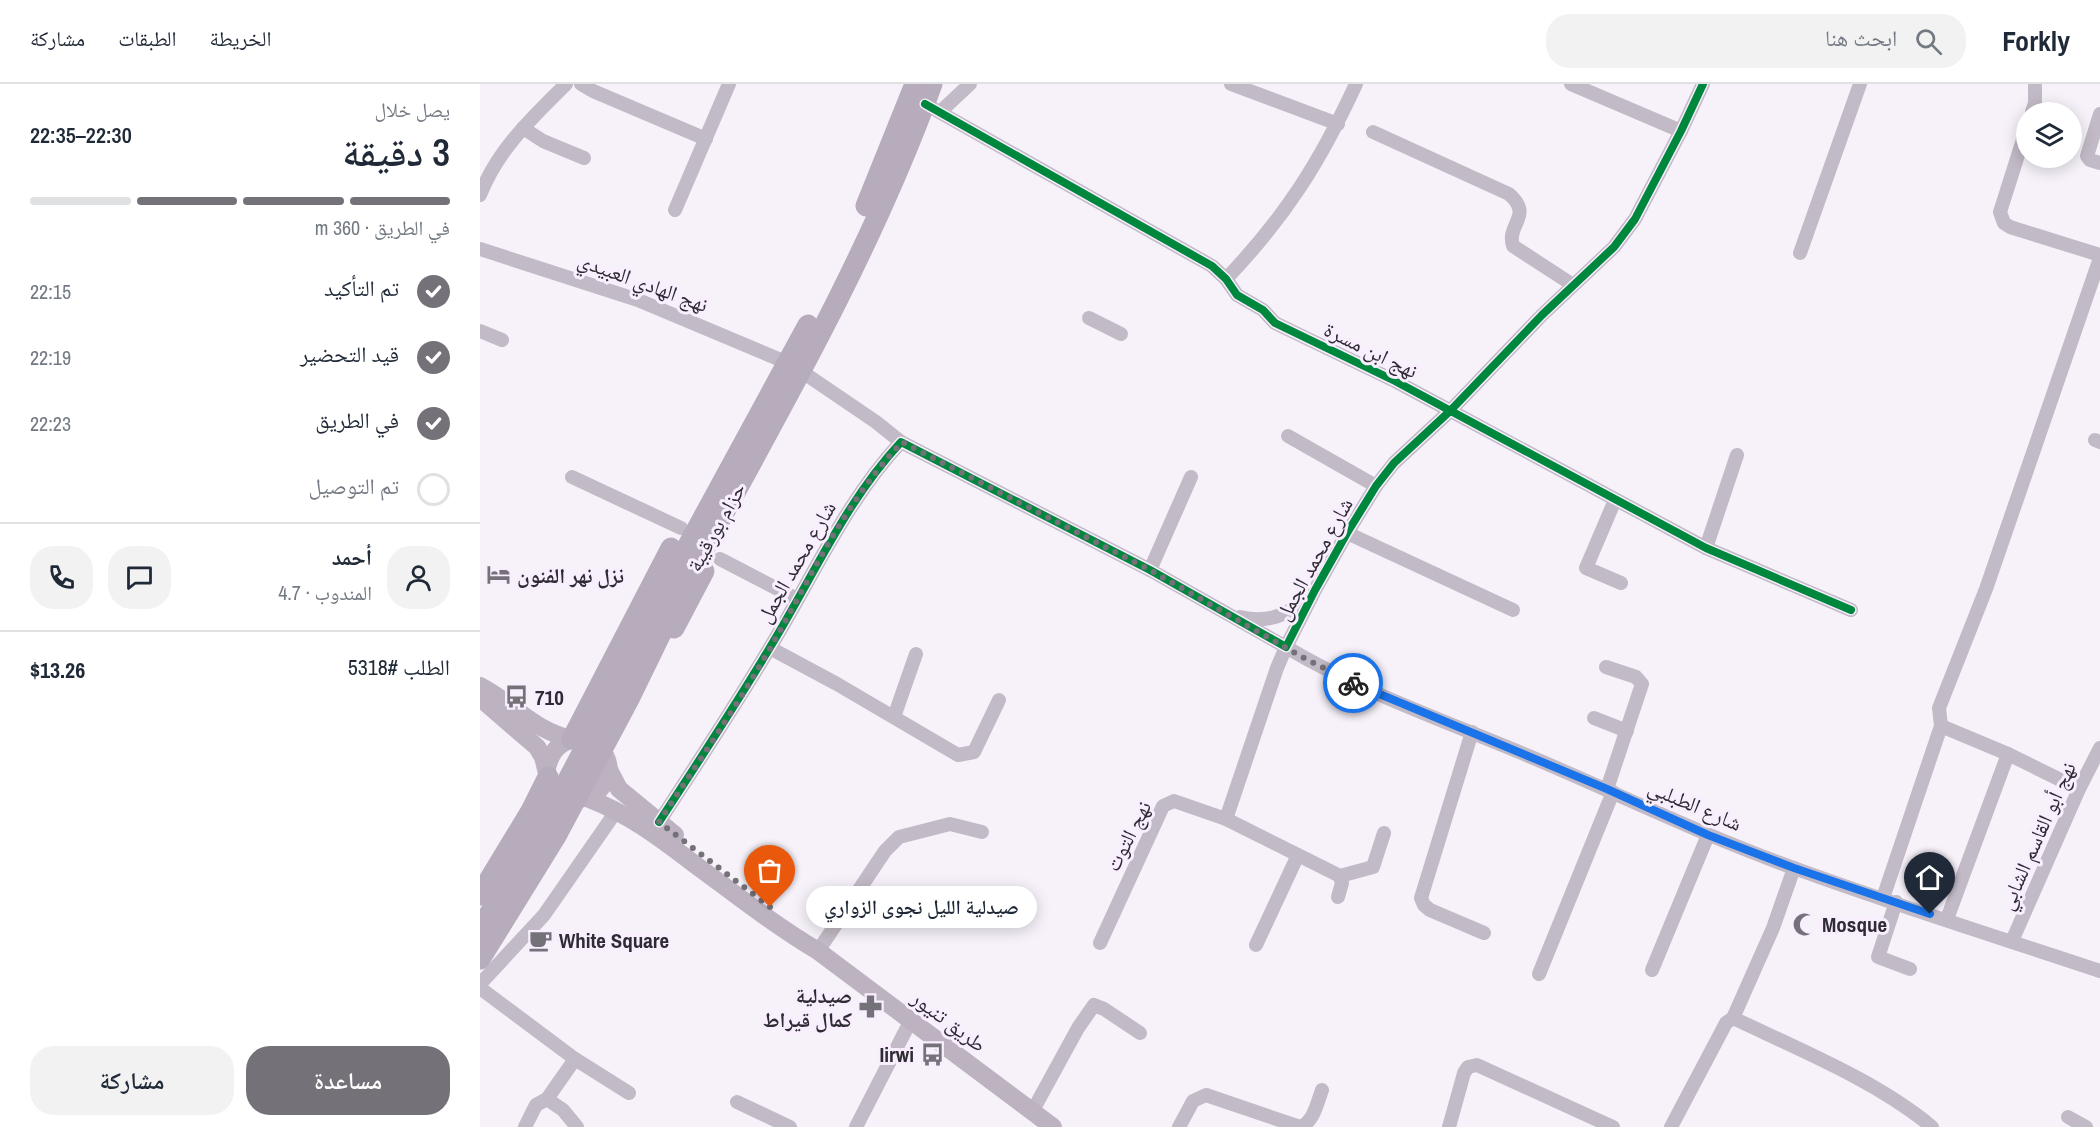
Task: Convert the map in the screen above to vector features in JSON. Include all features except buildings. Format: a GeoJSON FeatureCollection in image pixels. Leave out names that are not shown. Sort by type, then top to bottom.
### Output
{"type":"FeatureCollection","features":[{"type":"Feature","properties":{"kind":"highway","name":"حزام بورقيبة"},"geometry":{"type":"LineString","coordinates":[[794,367],[848,247],[915,84]]}},
{"type":"Feature","properties":{"kind":"highway","name":"حزام بورقيبة"},"geometry":{"type":"LineString","coordinates":[[480,929],[549,817],[616,689],[880,209],[932,108],[932,84]]}},
{"type":"Feature","properties":{"kind":"highway"},"geometry":{"type":"LineString","coordinates":[[572,739],[681,528],[745,417],[794,367]]}},
{"type":"Feature","properties":{"kind":"highway"},"geometry":{"type":"LineString","coordinates":[[608,765],[620,732],[784,422],[794,367]]}},
{"type":"Feature","properties":{"kind":"highway","name":"حزام بورقيبة"},"geometry":{"type":"LineString","coordinates":[[480,959],[556,836],[630,697],[679,578]]}},
{"type":"Feature","properties":{"kind":"highway"},"geometry":{"type":"LineString","coordinates":[[480,896],[531,811],[548,772]]}},
{"type":"Feature","properties":{"kind":"highway"},"geometry":{"type":"LineString","coordinates":[[480,971],[564,839],[586,798]]}},
{"type":"Feature","properties":{"kind":"main road"},"geometry":{"type":"LineString","coordinates":[[480,686],[550,734],[592,742],[600,749],[608,765],[607,778],[602,787],[586,798],[577,800],[559,793],[552,786],[537,747],[480,698]]}},
{"type":"Feature","properties":{"kind":"main road"},"geometry":{"type":"LineString","coordinates":[[548,772],[549,758],[554,750],[562,743],[572,739]]}},
{"type":"Feature","properties":{"kind":"main road","name":"طريق تنيور"},"geometry":{"type":"LineString","coordinates":[[608,765],[619,789],[789,921],[818,951]]}},
{"type":"Feature","properties":{"kind":"main road","name":"طريق تنيور"},"geometry":{"type":"LineString","coordinates":[[586,798],[617,810],[653,832],[787,933],[818,951],[1053,1127]]}},
{"type":"Feature","properties":{"kind":"street"},"geometry":{"type":"LineString","coordinates":[[480,195],[499,157],[523,128],[566,84]]}},
{"type":"Feature","properties":{"kind":"street"},"geometry":{"type":"LineString","coordinates":[[581,84],[706,138]]}},
{"type":"Feature","properties":{"kind":"street"},"geometry":{"type":"LineString","coordinates":[[675,210],[729,84]]}},
{"type":"Feature","properties":{"kind":"street"},"geometry":{"type":"LineString","coordinates":[[932,108],[970,84]]}},
{"type":"Feature","properties":{"kind":"street"},"geometry":{"type":"LineString","coordinates":[[1231,84],[1338,124]]}},
{"type":"Feature","properties":{"kind":"street"},"geometry":{"type":"LineString","coordinates":[[1228,282],[1288,207],[1314,167],[1338,124],[1356,84]]}},
{"type":"Feature","properties":{"kind":"street"},"geometry":{"type":"LineString","coordinates":[[1571,84],[1682,131]]}},
{"type":"Feature","properties":{"kind":"street","name":"شارع محمد الجمل"},"geometry":{"type":"LineString","coordinates":[[659,822],[770,648],[844,519],[880,465],[902,442],[1150,570],[1286,647],[1315,590],[1376,486],[1394,464],[1450,411],[1498,358],[1614,247],[1635,219],[1682,131],[1703,84]]}},
{"type":"Feature","properties":{"kind":"street"},"geometry":{"type":"LineString","coordinates":[[1800,253],[1860,84]]}},
{"type":"Feature","properties":{"kind":"street"},"geometry":{"type":"LineString","coordinates":[[2033,85],[2035,102]]}},
{"type":"Feature","properties":{"kind":"street","name":"نهج ابن مسرة"},"geometry":{"type":"LineString","coordinates":[[932,108],[1204,261],[1228,282],[1237,295],[1263,310],[1274,321],[1395,381],[1706,548],[1851,609]]}},
{"type":"Feature","properties":{"kind":"street"},"geometry":{"type":"LineString","coordinates":[[2100,114],[2086,156],[2100,163]]}},
{"type":"Feature","properties":{"kind":"street"},"geometry":{"type":"LineString","coordinates":[[523,128],[543,141],[584,158]]}},
{"type":"Feature","properties":{"kind":"street"},"geometry":{"type":"LineString","coordinates":[[1373,132],[1509,194],[1517,201],[1521,212],[1511,240],[1513,246],[1573,285]]}},
{"type":"Feature","properties":{"kind":"street"},"geometry":{"type":"LineString","coordinates":[[1910,969],[1878,957],[1889,900],[1941,726],[1939,708],[1986,589],[2100,257],[2004,223],[2000,212],[2016,162]]}},
{"type":"Feature","properties":{"kind":"street","name":"نهج الهادي العبيدي"},"geometry":{"type":"LineString","coordinates":[[480,249],[638,300],[794,367],[902,442]]}},
{"type":"Feature","properties":{"kind":"street"},"geometry":{"type":"LineString","coordinates":[[1089,318],[1121,334]]}},
{"type":"Feature","properties":{"kind":"street"},"geometry":{"type":"LineString","coordinates":[[480,331],[501,340]]}},
{"type":"Feature","properties":{"kind":"street"},"geometry":{"type":"LineString","coordinates":[[1288,436],[1376,486]]}},
{"type":"Feature","properties":{"kind":"street"},"geometry":{"type":"LineString","coordinates":[[1706,548],[1737,454]]}},
{"type":"Feature","properties":{"kind":"street"},"geometry":{"type":"LineString","coordinates":[[572,477],[681,528]]}},
{"type":"Feature","properties":{"kind":"street"},"geometry":{"type":"LineString","coordinates":[[1150,570],[1191,477]]}},
{"type":"Feature","properties":{"kind":"street"},"geometry":{"type":"LineString","coordinates":[[1615,500],[1586,568],[1621,583]]}},
{"type":"Feature","properties":{"kind":"street"},"geometry":{"type":"LineString","coordinates":[[1347,533],[1513,610]]}},
{"type":"Feature","properties":{"kind":"street"},"geometry":{"type":"LineString","coordinates":[[720,559],[797,599]]}},
{"type":"Feature","properties":{"kind":"street"},"geometry":{"type":"LineString","coordinates":[[1230,615],[1261,621],[1272,619],[1293,609],[1315,590]]}},
{"type":"Feature","properties":{"kind":"street"},"geometry":{"type":"LineString","coordinates":[[1226,819],[1286,647]]}},
{"type":"Feature","properties":{"kind":"street","name":"شارع الطبلبي"},"geometry":{"type":"LineString","coordinates":[[1286,647],[1342,678],[1383,697],[1610,790],[1708,835],[1794,868],[2100,971]]}},
{"type":"Feature","properties":{"kind":"street"},"geometry":{"type":"LineString","coordinates":[[770,648],[837,684],[958,755],[974,752],[999,700]]}},
{"type":"Feature","properties":{"kind":"street"},"geometry":{"type":"LineString","coordinates":[[894,717],[916,654]]}},
{"type":"Feature","properties":{"kind":"street"},"geometry":{"type":"LineString","coordinates":[[1539,974],[1610,790],[1642,684],[1636,677],[1606,667]]}},
{"type":"Feature","properties":{"kind":"street"},"geometry":{"type":"LineString","coordinates":[[1594,718],[1627,731]]}},
{"type":"Feature","properties":{"kind":"street"},"geometry":{"type":"LineString","coordinates":[[1941,726],[2008,754],[2079,789]]}},
{"type":"Feature","properties":{"kind":"street"},"geometry":{"type":"LineString","coordinates":[[1472,732],[1421,898],[1430,910],[1484,933]]}},
{"type":"Feature","properties":{"kind":"street","name":"نهج أبو القاسم الشابي"},"geometry":{"type":"LineString","coordinates":[[2012,941],[2100,747]]}},
{"type":"Feature","properties":{"kind":"street"},"geometry":{"type":"LineString","coordinates":[[1947,920],[2008,754]]}},
{"type":"Feature","properties":{"kind":"street","name":"نهج التوت"},"geometry":{"type":"LineString","coordinates":[[1100,943],[1163,806],[1174,801],[1226,819],[1340,876]]}},
{"type":"Feature","properties":{"kind":"street"},"geometry":{"type":"LineString","coordinates":[[617,810],[544,915],[480,986],[575,1059],[629,1093]]}},
{"type":"Feature","properties":{"kind":"street"},"geometry":{"type":"LineString","coordinates":[[818,951],[885,851],[899,837],[950,824],[982,831]]}},
{"type":"Feature","properties":{"kind":"street"},"geometry":{"type":"LineString","coordinates":[[1338,897],[1342,883],[1340,876],[1373,867],[1384,833]]}},
{"type":"Feature","properties":{"kind":"street"},"geometry":{"type":"LineString","coordinates":[[1652,970],[1708,835]]}},
{"type":"Feature","properties":{"kind":"street"},"geometry":{"type":"LineString","coordinates":[[1256,945],[1298,855]]}},
{"type":"Feature","properties":{"kind":"street"},"geometry":{"type":"LineString","coordinates":[[1671,1127],[1726,1023],[1733,1018],[1773,928],[1794,868]]}},
{"type":"Feature","properties":{"kind":"street"},"geometry":{"type":"LineString","coordinates":[[1032,1112],[1078,1028],[1094,1005],[1140,1033]]}},
{"type":"Feature","properties":{"kind":"street"},"geometry":{"type":"LineString","coordinates":[[1733,1018],[1866,1084],[1917,1114],[1932,1127]]}},
{"type":"Feature","properties":{"kind":"street"},"geometry":{"type":"LineString","coordinates":[[856,1127],[911,1020]]}},
{"type":"Feature","properties":{"kind":"street"},"geometry":{"type":"LineString","coordinates":[[525,1127],[536,1105],[547,1099],[575,1059]]}},
{"type":"Feature","properties":{"kind":"street"},"geometry":{"type":"LineString","coordinates":[[1449,1127],[1464,1073],[1468,1067],[1477,1065],[1613,1127]]}},
{"type":"Feature","properties":{"kind":"street"},"geometry":{"type":"LineString","coordinates":[[1179,1127],[1193,1101],[1206,1095],[1300,1127],[1306,1125],[1311,1119],[1322,1090]]}},
{"type":"Feature","properties":{"kind":"street"},"geometry":{"type":"LineString","coordinates":[[547,1099],[564,1110],[578,1127]]}},
{"type":"Feature","properties":{"kind":"street"},"geometry":{"type":"LineString","coordinates":[[737,1102],[790,1127]]}},
{"type":"Feature","properties":{"kind":"street"},"geometry":{"type":"LineString","coordinates":[[2068,1117],[2086,1127]]}},
{"type":"Feature","properties":{"kind":"cycle path"},"geometry":{"type":"LineString","coordinates":[[659,822],[756,671],[846,515],[881,465],[901,442],[1150,570],[1286,647],[1347,533],[1376,486],[1394,463],[1450,411],[1542,315],[1614,247],[1635,219],[1703,84]]}},
{"type":"Feature","properties":{"kind":"cycle path"},"geometry":{"type":"LineString","coordinates":[[925,104],[1212,266],[1226,279],[1237,295],[1263,310],[1275,323],[1395,381],[1706,548],[1851,610]]}},
{"type":"Feature","properties":{"kind":"way so far"},"geometry":{"type":"LineString","coordinates":[[770,907],[659,822],[770,648],[838,529],[880,465],[902,442],[1022,506],[1150,570],[1304,658],[1353,683]]}},
{"type":"Feature","properties":{"kind":"place","name":"نزل نهر الفنون"},"geometry":{"type":"Point","coordinates":[499,575]}},
{"type":"Feature","properties":{"kind":"place","name":"710"},"geometry":{"type":"Point","coordinates":[517,697]}},
{"type":"Feature","properties":{"kind":"place","name":"صيدلية الليل نجوى الزواري"},"geometry":{"type":"Point","coordinates":[770,907]}},
{"type":"Feature","properties":{"kind":"place","name":"Mosque"},"geometry":{"type":"Point","coordinates":[1804,924]}},
{"type":"Feature","properties":{"kind":"place","name":"White Square"},"geometry":{"type":"Point","coordinates":[541,940]}},
{"type":"Feature","properties":{"kind":"place","name":"صيدلية كمال قيراط"},"geometry":{"type":"Point","coordinates":[870,1007]}},
{"type":"Feature","properties":{"kind":"place","name":"Iirwi"},"geometry":{"type":"Point","coordinates":[932,1054]}},
{"type":"Feature","properties":{"kind":"route"},"geometry":{"type":"LineString","coordinates":[[1353,683],[1607,789],[1708,835],[1794,868],[1930,914]]}}]}
